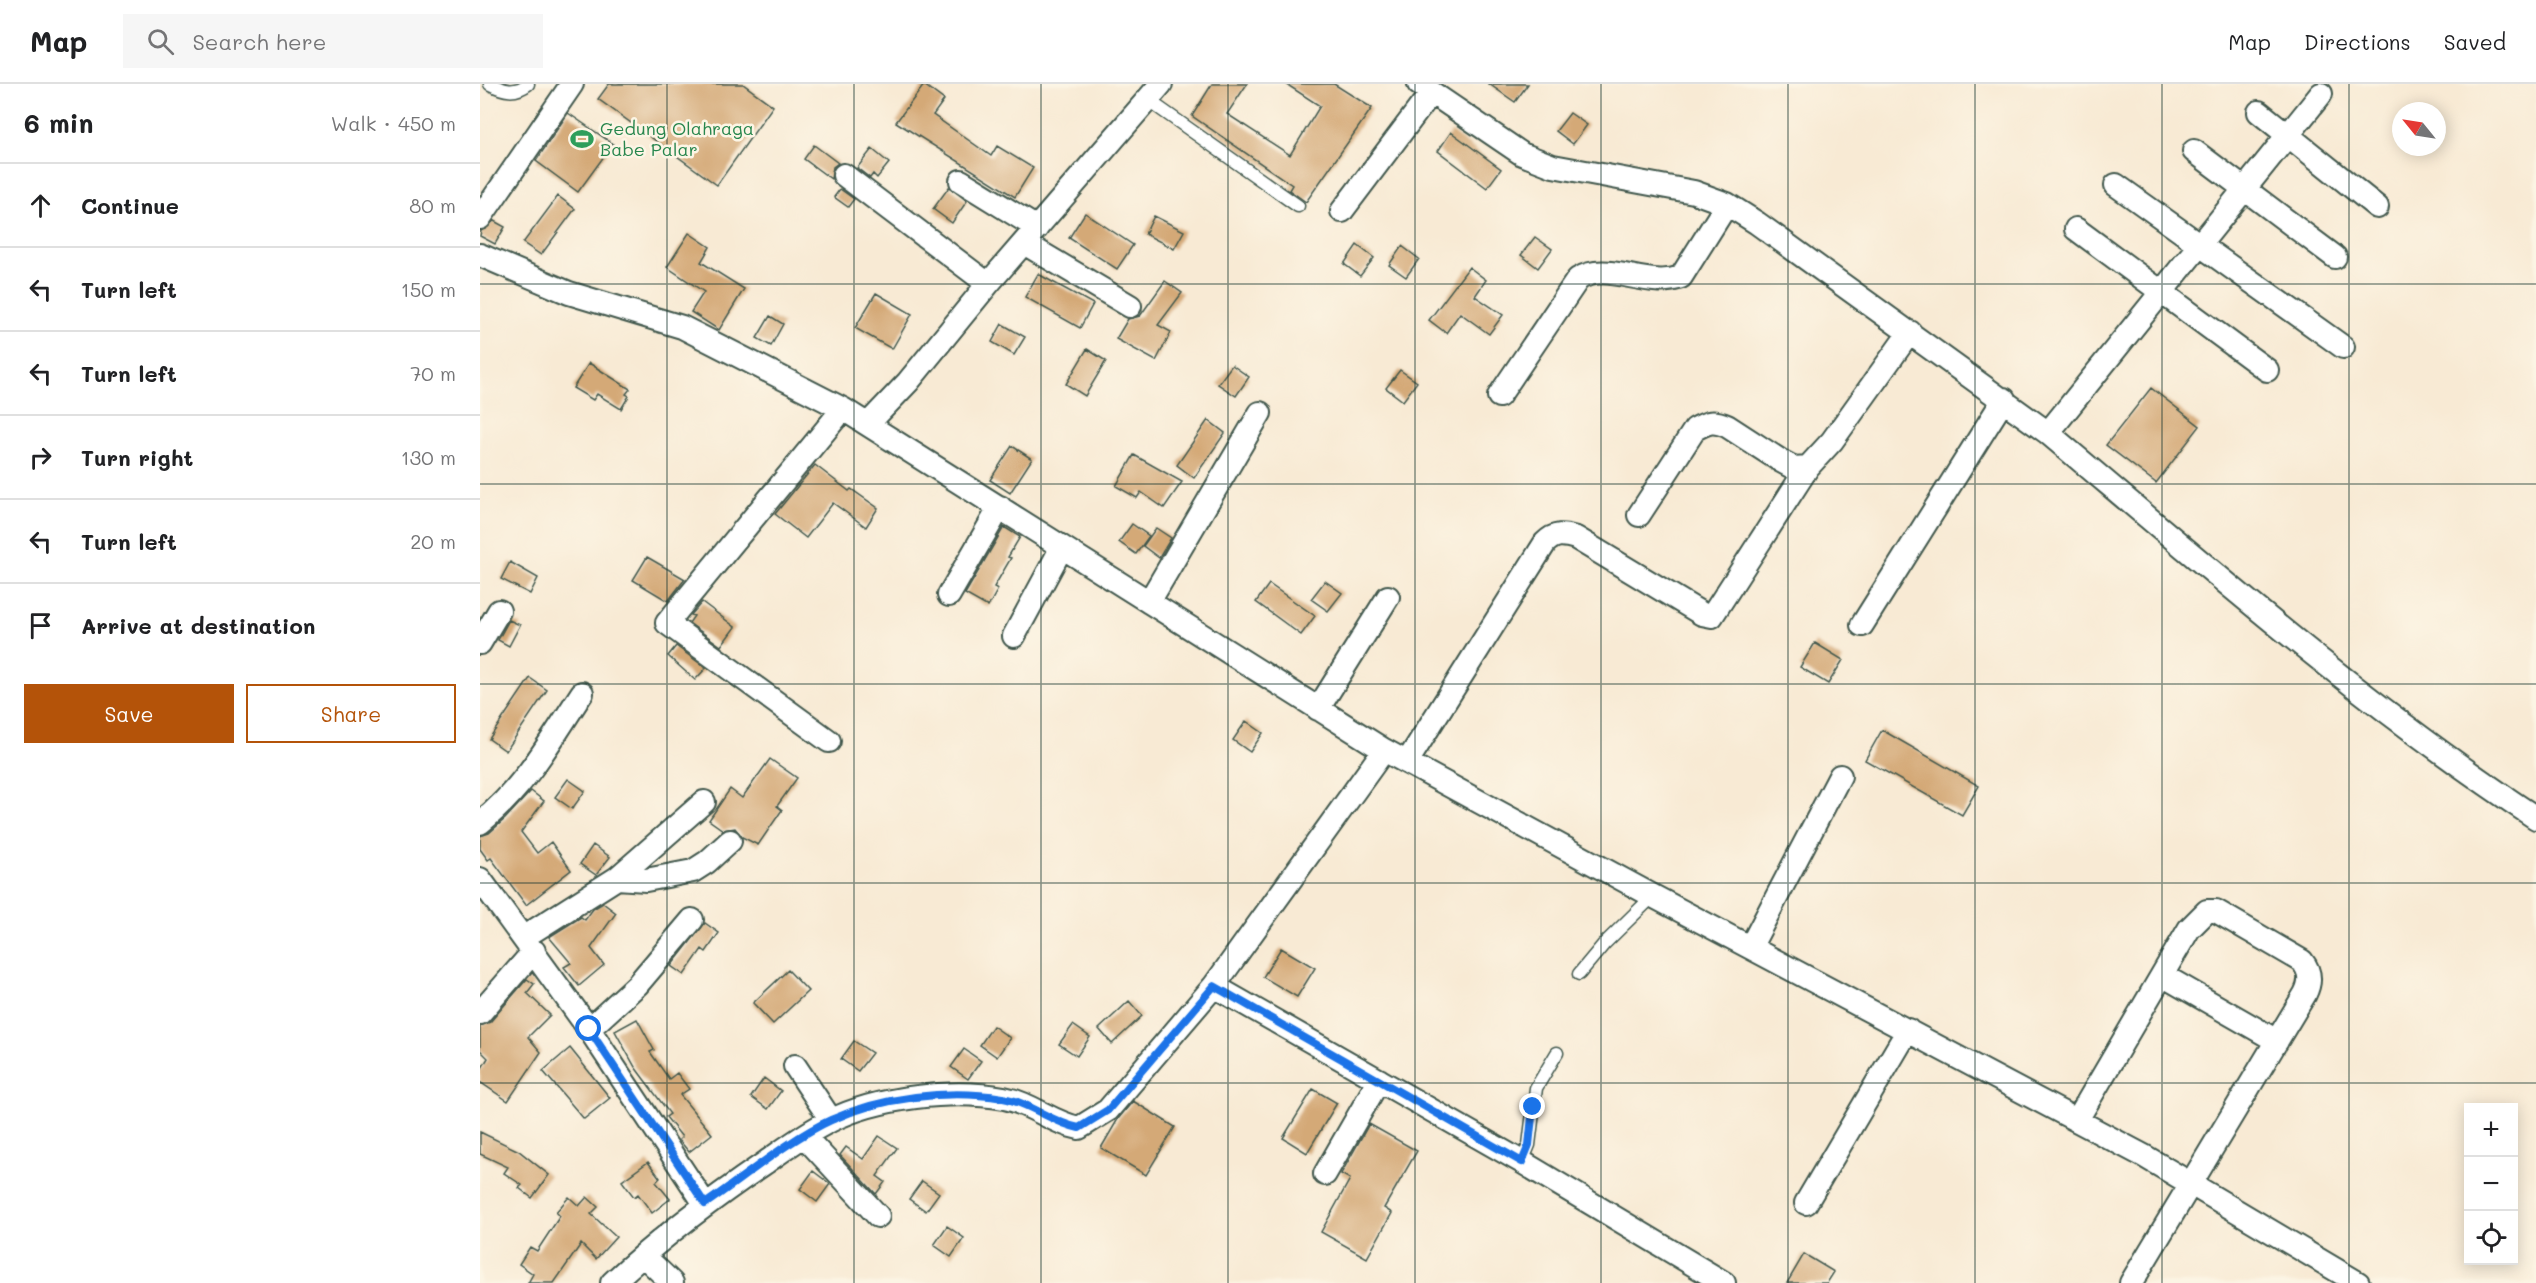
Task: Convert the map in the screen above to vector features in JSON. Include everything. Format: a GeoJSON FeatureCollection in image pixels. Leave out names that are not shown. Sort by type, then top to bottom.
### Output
{"type":"FeatureCollection","features":[{"type":"Feature","properties":{"kind":"street"},"geometry":{"type":"LineString","coordinates":[[480,218],[572,84]]}},
{"type":"Feature","properties":{"kind":"street"},"geometry":{"type":"LineString","coordinates":[[1342,210],[1425,88],[1514,149],[1553,166],[1694,192],[1727,204],[2004,399],[2048,433],[2312,655],[2488,786],[2536,818]]}},
{"type":"Feature","properties":{"kind":"street"},"geometry":{"type":"LineString","coordinates":[[868,424],[908,382],[988,284],[1155,92]]}},
{"type":"Feature","properties":{"kind":"street"},"geometry":{"type":"LineString","coordinates":[[2048,433],[2160,291],[2321,94]]}},
{"type":"Feature","properties":{"kind":"street"},"geometry":{"type":"LineString","coordinates":[[2259,112],[2377,207]]}},
{"type":"Feature","properties":{"kind":"street"},"geometry":{"type":"LineString","coordinates":[[2194,151],[2335,257]]}},
{"type":"Feature","properties":{"kind":"street"},"geometry":{"type":"LineString","coordinates":[[844,175],[988,284]]}},
{"type":"Feature","properties":{"kind":"street"},"geometry":{"type":"LineString","coordinates":[[961,181],[1031,236],[1130,306]]}},
{"type":"Feature","properties":{"kind":"street"},"geometry":{"type":"LineString","coordinates":[[2116,185],[2343,347]]}},
{"type":"Feature","properties":{"kind":"street"},"geometry":{"type":"LineString","coordinates":[[1499,396],[1578,279],[1594,273],[1662,281],[1681,278],[1727,204]]}},
{"type":"Feature","properties":{"kind":"street"},"geometry":{"type":"LineString","coordinates":[[2076,229],[2267,370]]}},
{"type":"Feature","properties":{"kind":"street"},"geometry":{"type":"LineString","coordinates":[[480,255],[568,292],[682,327],[843,410],[1384,750],[1653,896],[2077,1120],[2193,1184],[2358,1283]]}},
{"type":"Feature","properties":{"kind":"street"},"geometry":{"type":"LineString","coordinates":[[1407,762],[1545,543],[1552,537],[1565,535],[1576,538],[1702,614],[1712,616],[1808,467],[1832,441],[1910,332]]}},
{"type":"Feature","properties":{"kind":"street"},"geometry":{"type":"LineString","coordinates":[[1862,625],[2004,399]]}},
{"type":"Feature","properties":{"kind":"street"},"geometry":{"type":"LineString","coordinates":[[829,741],[667,623],[843,410]]}},
{"type":"Feature","properties":{"kind":"street"},"geometry":{"type":"LineString","coordinates":[[1149,602],[1260,413]]}},
{"type":"Feature","properties":{"kind":"street"},"geometry":{"type":"LineString","coordinates":[[1639,515],[1695,429],[1706,423],[1715,421],[1726,426],[1794,468],[1808,467]]}},
{"type":"Feature","properties":{"kind":"street"},"geometry":{"type":"LineString","coordinates":[[949,595],[1000,507]]}},
{"type":"Feature","properties":{"kind":"street"},"geometry":{"type":"LineString","coordinates":[[1014,636],[1062,547]]}},
{"type":"Feature","properties":{"kind":"street"},"geometry":{"type":"LineString","coordinates":[[1318,709],[1388,597]]}},
{"type":"Feature","properties":{"kind":"street"},"geometry":{"type":"LineString","coordinates":[[480,643],[499,611]]}},
{"type":"Feature","properties":{"kind":"street"},"geometry":{"type":"LineString","coordinates":[[480,823],[512,795],[532,770],[582,693]]}},
{"type":"Feature","properties":{"kind":"street"},"geometry":{"type":"LineString","coordinates":[[612,1283],[705,1204],[831,1120],[883,1103],[926,1097],[979,1096],[1022,1104],[1064,1125],[1079,1128],[1108,1110],[1214,986],[1384,750]]}},
{"type":"Feature","properties":{"kind":"street"},"geometry":{"type":"LineString","coordinates":[[1751,946],[1840,776]]}},
{"type":"Feature","properties":{"kind":"street"},"geometry":{"type":"LineString","coordinates":[[480,1013],[529,944],[617,878],[704,802]]}},
{"type":"Feature","properties":{"kind":"street"},"geometry":{"type":"LineString","coordinates":[[617,878],[646,880],[693,871],[707,862],[730,841]]}},
{"type":"Feature","properties":{"kind":"street"},"geometry":{"type":"LineString","coordinates":[[480,879],[589,1029],[705,1204]]}},
{"type":"Feature","properties":{"kind":"street"},"geometry":{"type":"LineString","coordinates":[[2077,1120],[2199,916],[2207,911],[2216,911],[2302,961],[2307,967],[2310,984],[2193,1184],[2131,1283]]}},
{"type":"Feature","properties":{"kind":"street"},"geometry":{"type":"LineString","coordinates":[[589,1029],[637,985],[692,920]]}},
{"type":"Feature","properties":{"kind":"street"},"geometry":{"type":"LineString","coordinates":[[2163,975],[2277,1041]]}},
{"type":"Feature","properties":{"kind":"street"},"geometry":{"type":"LineString","coordinates":[[1214,986],[1522,1162],[1724,1283]]}},
{"type":"Feature","properties":{"kind":"street"},"geometry":{"type":"LineString","coordinates":[[1806,1203],[1908,1030]]}},
{"type":"Feature","properties":{"kind":"street"},"geometry":{"type":"LineString","coordinates":[[795,1065],[831,1120]]}},
{"type":"Feature","properties":{"kind":"street"},"geometry":{"type":"LineString","coordinates":[[1325,1174],[1379,1080]]}},
{"type":"Feature","properties":{"kind":"street"},"geometry":{"type":"LineString","coordinates":[[804,1136],[878,1216]]}},
{"type":"Feature","properties":{"kind":"street"},"geometry":{"type":"LineString","coordinates":[[645,1257],[672,1283]]}},
{"type":"Feature","properties":{"kind":"lane"},"geometry":{"type":"LineString","coordinates":[[490,84],[502,90],[514,91],[528,84]]}},
{"type":"Feature","properties":{"kind":"lane"},"geometry":{"type":"LineString","coordinates":[[1155,92],[1298,206]]}},
{"type":"Feature","properties":{"kind":"lane"},"geometry":{"type":"LineString","coordinates":[[1578,974],[1604,944],[1653,896]]}},
{"type":"Feature","properties":{"kind":"lane"},"geometry":{"type":"LineString","coordinates":[[1522,1162],[1529,1145],[1536,1088],[1557,1053]]}},
{"type":"Feature","properties":{"kind":"building"},"geometry":{"type":"Polygon","coordinates":[[[609,84],[743,84],[773,106],[717,185],[598,99],[609,84]]]}},
{"type":"Feature","properties":{"kind":"building"},"geometry":{"type":"Polygon","coordinates":[[[1212,84],[1247,84],[1227,114],[1290,155],[1320,106],[1286,84],[1334,84],[1372,108],[1306,202],[1289,190],[1292,185],[1192,116],[1212,84]]]}},
{"type":"Feature","properties":{"kind":"building"},"geometry":{"type":"Polygon","coordinates":[[[1489,84],[1528,84],[1515,102],[1489,84]]]}},
{"type":"Feature","properties":{"kind":"building"},"geometry":{"type":"Polygon","coordinates":[[[924,85],[944,100],[933,115],[991,156],[997,146],[1033,168],[1015,197],[896,122],[924,85]]]}},
{"type":"Feature","properties":{"kind":"building"},"geometry":{"type":"Polygon","coordinates":[[[568,113],[613,144],[578,192],[536,161],[568,113]]]}},
{"type":"Feature","properties":{"kind":"building"},"geometry":{"type":"Polygon","coordinates":[[[1570,113],[1587,125],[1573,144],[1556,131],[1570,113]]]}},
{"type":"Feature","properties":{"kind":"building"},"geometry":{"type":"Polygon","coordinates":[[[1451,132],[1501,169],[1487,188],[1438,151],[1451,132]]]}},
{"type":"Feature","properties":{"kind":"building"},"geometry":{"type":"Polygon","coordinates":[[[814,145],[838,163],[833,167],[831,179],[804,159],[814,145]]]}},
{"type":"Feature","properties":{"kind":"building"},"geometry":{"type":"Polygon","coordinates":[[[872,149],[889,163],[877,178],[873,174],[870,178],[857,168],[872,149]]]}},
{"type":"Feature","properties":{"kind":"building"},"geometry":{"type":"Polygon","coordinates":[[[949,187],[967,201],[952,223],[933,209],[949,187]]]}},
{"type":"Feature","properties":{"kind":"building"},"geometry":{"type":"Polygon","coordinates":[[[840,189],[854,199],[848,207],[834,197],[840,189]]]}},
{"type":"Feature","properties":{"kind":"building"},"geometry":{"type":"Polygon","coordinates":[[[558,196],[575,209],[541,255],[523,243],[558,196]]]}},
{"type":"Feature","properties":{"kind":"building"},"geometry":{"type":"Polygon","coordinates":[[[1085,213],[1133,245],[1117,269],[1069,238],[1085,213]]]}},
{"type":"Feature","properties":{"kind":"building"},"geometry":{"type":"Polygon","coordinates":[[[1154,216],[1184,231],[1174,249],[1145,234],[1154,216]]]}},
{"type":"Feature","properties":{"kind":"building"},"geometry":{"type":"Polygon","coordinates":[[[494,221],[505,227],[495,244],[480,236],[481,231],[494,221]]]}},
{"type":"Feature","properties":{"kind":"building"},"geometry":{"type":"Polygon","coordinates":[[[689,233],[710,247],[701,262],[744,289],[719,330],[691,312],[704,292],[667,267],[689,233]]]}},
{"type":"Feature","properties":{"kind":"building"},"geometry":{"type":"Polygon","coordinates":[[[1535,237],[1552,249],[1538,268],[1521,255],[1535,237]]]}},
{"type":"Feature","properties":{"kind":"building"},"geometry":{"type":"Polygon","coordinates":[[[1357,245],[1374,258],[1360,276],[1344,264],[1357,245]]]}},
{"type":"Feature","properties":{"kind":"building"},"geometry":{"type":"Polygon","coordinates":[[[1402,246],[1419,259],[1406,277],[1389,265],[1402,246]]]}},
{"type":"Feature","properties":{"kind":"building"},"geometry":{"type":"Polygon","coordinates":[[[1469,267],[1486,280],[1475,296],[1503,315],[1489,334],[1460,313],[1446,333],[1429,320],[1469,267]]]}},
{"type":"Feature","properties":{"kind":"building"},"geometry":{"type":"Polygon","coordinates":[[[1038,274],[1093,304],[1080,328],[1025,297],[1038,274]]]}},
{"type":"Feature","properties":{"kind":"building"},"geometry":{"type":"Polygon","coordinates":[[[1165,281],[1182,293],[1158,325],[1171,332],[1156,361],[1116,339],[1128,319],[1140,316],[1165,281]]]}},
{"type":"Feature","properties":{"kind":"building"},"geometry":{"type":"Polygon","coordinates":[[[876,293],[912,314],[892,349],[855,328],[876,293]]]}},
{"type":"Feature","properties":{"kind":"building"},"geometry":{"type":"Polygon","coordinates":[[[770,316],[783,324],[771,346],[757,338],[770,316]]]}},
{"type":"Feature","properties":{"kind":"building"},"geometry":{"type":"Polygon","coordinates":[[[1002,324],[1025,337],[1014,355],[992,342],[1002,324]]]}},
{"type":"Feature","properties":{"kind":"building"},"geometry":{"type":"Polygon","coordinates":[[[1087,349],[1106,361],[1085,396],[1066,384],[1087,349]]]}},
{"type":"Feature","properties":{"kind":"building"},"geometry":{"type":"Polygon","coordinates":[[[589,363],[630,389],[626,394],[629,396],[621,409],[597,394],[593,400],[573,388],[589,363]]]}},
{"type":"Feature","properties":{"kind":"building"},"geometry":{"type":"Polygon","coordinates":[[[1232,365],[1249,377],[1236,396],[1218,384],[1232,365]]]}},
{"type":"Feature","properties":{"kind":"building"},"geometry":{"type":"Polygon","coordinates":[[[1400,370],[1417,382],[1403,401],[1386,388],[1400,370]]]}},
{"type":"Feature","properties":{"kind":"building"},"geometry":{"type":"Polygon","coordinates":[[[2151,388],[2200,426],[2156,483],[2106,445],[2151,388]]]}},
{"type":"Feature","properties":{"kind":"building"},"geometry":{"type":"Polygon","coordinates":[[[1208,420],[1225,433],[1194,478],[1177,465],[1208,420]]]}},
{"type":"Feature","properties":{"kind":"building"},"geometry":{"type":"Polygon","coordinates":[[[1012,446],[1032,459],[1010,493],[990,480],[1012,446]]]}},
{"type":"Feature","properties":{"kind":"building"},"geometry":{"type":"Polygon","coordinates":[[[1134,455],[1182,482],[1164,508],[1141,492],[1137,498],[1116,486],[1134,455]]]}},
{"type":"Feature","properties":{"kind":"building"},"geometry":{"type":"Polygon","coordinates":[[[815,465],[849,491],[851,489],[878,508],[866,527],[833,503],[806,538],[775,514],[815,465]]]}},
{"type":"Feature","properties":{"kind":"building"},"geometry":{"type":"Polygon","coordinates":[[[1132,524],[1149,536],[1136,554],[1119,542],[1132,524]]]}},
{"type":"Feature","properties":{"kind":"building"},"geometry":{"type":"Polygon","coordinates":[[[1004,527],[1020,537],[994,587],[998,589],[988,607],[965,594],[1004,527]]]}},
{"type":"Feature","properties":{"kind":"building"},"geometry":{"type":"Polygon","coordinates":[[[1156,528],[1171,538],[1159,558],[1143,546],[1156,528]]]}},
{"type":"Feature","properties":{"kind":"building"},"geometry":{"type":"Polygon","coordinates":[[[647,557],[685,579],[668,601],[633,580],[647,557]]]}},
{"type":"Feature","properties":{"kind":"building"},"geometry":{"type":"Polygon","coordinates":[[[510,562],[538,578],[530,594],[501,579],[510,562]]]}},
{"type":"Feature","properties":{"kind":"building"},"geometry":{"type":"Polygon","coordinates":[[[1325,581],[1342,593],[1328,611],[1311,599],[1325,581]]]}},
{"type":"Feature","properties":{"kind":"building"},"geometry":{"type":"Polygon","coordinates":[[[1269,584],[1315,616],[1301,635],[1256,602],[1269,584]]]}},
{"type":"Feature","properties":{"kind":"building"},"geometry":{"type":"Polygon","coordinates":[[[702,602],[735,627],[721,646],[689,623],[694,616],[691,615],[702,602]]]}},
{"type":"Feature","properties":{"kind":"building"},"geometry":{"type":"Polygon","coordinates":[[[509,620],[520,625],[509,646],[498,640],[509,620]]]}},
{"type":"Feature","properties":{"kind":"building"},"geometry":{"type":"Polygon","coordinates":[[[1815,643],[1843,660],[1828,684],[1800,667],[1815,643]]]}},
{"type":"Feature","properties":{"kind":"building"},"geometry":{"type":"Polygon","coordinates":[[[676,646],[706,668],[695,680],[668,656],[676,646]]]}},
{"type":"Feature","properties":{"kind":"building"},"geometry":{"type":"Polygon","coordinates":[[[530,678],[547,690],[506,751],[489,739],[530,678]]]}},
{"type":"Feature","properties":{"kind":"building"},"geometry":{"type":"Polygon","coordinates":[[[1246,721],[1263,733],[1250,752],[1233,740],[1246,721]]]}},
{"type":"Feature","properties":{"kind":"building"},"geometry":{"type":"Polygon","coordinates":[[[1882,730],[1979,786],[1962,815],[1865,760],[1882,730]]]}},
{"type":"Feature","properties":{"kind":"building"},"geometry":{"type":"Polygon","coordinates":[[[770,759],[797,778],[777,806],[782,810],[758,845],[742,837],[735,828],[723,830],[709,820],[730,789],[742,798],[770,759]]]}},
{"type":"Feature","properties":{"kind":"building"},"geometry":{"type":"Polygon","coordinates":[[[568,779],[585,791],[572,809],[555,797],[568,779]]]}},
{"type":"Feature","properties":{"kind":"building"},"geometry":{"type":"Polygon","coordinates":[[[531,791],[544,801],[521,832],[537,853],[551,842],[571,870],[526,905],[491,858],[488,860],[480,849],[480,836],[489,833],[505,819],[531,791]]]}},
{"type":"Feature","properties":{"kind":"building"},"geometry":{"type":"Polygon","coordinates":[[[593,845],[610,857],[596,875],[580,864],[593,845]]]}},
{"type":"Feature","properties":{"kind":"building"},"geometry":{"type":"Polygon","coordinates":[[[603,903],[616,913],[591,948],[604,965],[579,986],[564,967],[571,963],[549,937],[581,917],[585,920],[593,909],[603,903]]]}},
{"type":"Feature","properties":{"kind":"building"},"geometry":{"type":"Polygon","coordinates":[[[705,923],[719,933],[706,952],[702,949],[684,975],[671,966],[705,923]]]}},
{"type":"Feature","properties":{"kind":"building"},"geometry":{"type":"Polygon","coordinates":[[[1281,948],[1315,968],[1297,997],[1263,977],[1281,948]]]}},
{"type":"Feature","properties":{"kind":"building"},"geometry":{"type":"Polygon","coordinates":[[[788,970],[808,991],[773,1024],[753,1003],[788,970]]]}},
{"type":"Feature","properties":{"kind":"building"},"geometry":{"type":"Polygon","coordinates":[[[527,979],[534,984],[527,993],[550,1015],[528,1037],[541,1052],[508,1101],[480,1082],[480,1071],[488,1058],[480,1050],[480,1026],[490,1022],[527,979]]]}},
{"type":"Feature","properties":{"kind":"building"},"geometry":{"type":"Polygon","coordinates":[[[1129,1001],[1142,1016],[1112,1044],[1099,1029],[1129,1001]]]}},
{"type":"Feature","properties":{"kind":"building"},"geometry":{"type":"Polygon","coordinates":[[[637,1019],[654,1050],[650,1052],[669,1079],[677,1073],[689,1089],[680,1095],[712,1134],[689,1152],[679,1140],[682,1137],[666,1117],[670,1114],[635,1067],[615,1031],[637,1019]]]}},
{"type":"Feature","properties":{"kind":"building"},"geometry":{"type":"Polygon","coordinates":[[[1073,1025],[1090,1037],[1077,1056],[1059,1044],[1073,1025]]]}},
{"type":"Feature","properties":{"kind":"building"},"geometry":{"type":"Polygon","coordinates":[[[993,1026],[1010,1038],[997,1057],[980,1045],[993,1026]]]}},
{"type":"Feature","properties":{"kind":"building"},"geometry":{"type":"Polygon","coordinates":[[[854,1041],[872,1053],[858,1071],[841,1059],[854,1041]]]}},
{"type":"Feature","properties":{"kind":"building"},"geometry":{"type":"Polygon","coordinates":[[[570,1048],[610,1098],[584,1119],[543,1071],[570,1048]]]}},
{"type":"Feature","properties":{"kind":"building"},"geometry":{"type":"Polygon","coordinates":[[[964,1049],[981,1061],[968,1079],[951,1067],[964,1049]]]}},
{"type":"Feature","properties":{"kind":"building"},"geometry":{"type":"Polygon","coordinates":[[[764,1078],[781,1091],[768,1109],[751,1097],[764,1078]]]}},
{"type":"Feature","properties":{"kind":"building"},"geometry":{"type":"Polygon","coordinates":[[[1313,1089],[1337,1103],[1307,1153],[1283,1138],[1313,1089]]]}},
{"type":"Feature","properties":{"kind":"building"},"geometry":{"type":"Polygon","coordinates":[[[1133,1101],[1175,1127],[1146,1175],[1101,1148],[1118,1119],[1133,1101]]]}},
{"type":"Feature","properties":{"kind":"building"},"geometry":{"type":"Polygon","coordinates":[[[1369,1124],[1417,1151],[1384,1208],[1392,1213],[1367,1258],[1321,1232],[1350,1179],[1341,1174],[1369,1124]]]}},
{"type":"Feature","properties":{"kind":"building"},"geometry":{"type":"Polygon","coordinates":[[[480,1132],[519,1151],[549,1175],[532,1198],[519,1188],[522,1185],[504,1173],[508,1167],[480,1154],[480,1132]]]}},
{"type":"Feature","properties":{"kind":"building"},"geometry":{"type":"Polygon","coordinates":[[[879,1136],[897,1148],[877,1176],[885,1182],[876,1194],[840,1155],[846,1147],[863,1159],[879,1136]]]}},
{"type":"Feature","properties":{"kind":"building"},"geometry":{"type":"Polygon","coordinates":[[[648,1162],[660,1178],[656,1182],[670,1199],[652,1213],[638,1194],[634,1197],[622,1181],[648,1162]]]}},
{"type":"Feature","properties":{"kind":"building"},"geometry":{"type":"Polygon","coordinates":[[[813,1171],[830,1184],[817,1202],[800,1189],[813,1171]]]}},
{"type":"Feature","properties":{"kind":"building"},"geometry":{"type":"Polygon","coordinates":[[[922,1181],[939,1193],[926,1211],[909,1199],[922,1181]]]}},
{"type":"Feature","properties":{"kind":"building"},"geometry":{"type":"Polygon","coordinates":[[[569,1197],[579,1206],[587,1197],[598,1207],[591,1214],[616,1237],[596,1259],[581,1244],[554,1283],[528,1283],[533,1274],[519,1264],[530,1247],[537,1251],[560,1216],[556,1212],[569,1197]]]}},
{"type":"Feature","properties":{"kind":"building"},"geometry":{"type":"Polygon","coordinates":[[[947,1226],[964,1238],[951,1257],[934,1245],[947,1226]]]}},
{"type":"Feature","properties":{"kind":"building"},"geometry":{"type":"Polygon","coordinates":[[[1804,1254],[1834,1272],[1827,1283],[1787,1283],[1804,1254]]]}},
{"type":"Feature","properties":{"kind":"place","name":"Gedung Olahraga Babe Palar"},"geometry":{"type":"Point","coordinates":[582,139]}},
{"type":"Feature","properties":{"kind":"route"},"geometry":{"type":"LineString","coordinates":[[589,1029],[705,1204],[831,1120],[883,1103],[926,1097],[1004,1098],[1022,1104],[1064,1125],[1079,1128],[1108,1110],[1214,986],[1522,1162],[1529,1145],[1533,1107]]}}]}
